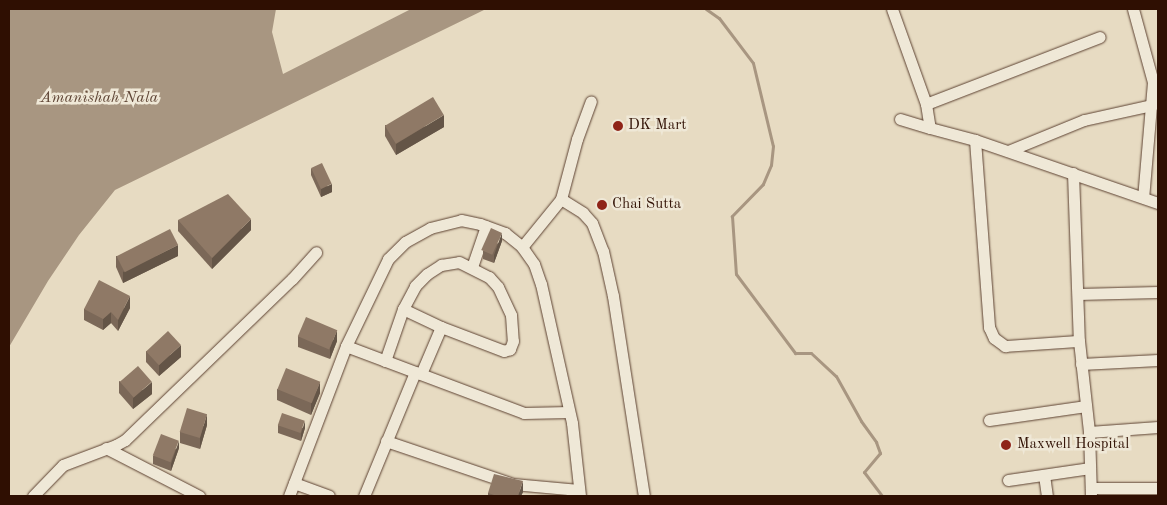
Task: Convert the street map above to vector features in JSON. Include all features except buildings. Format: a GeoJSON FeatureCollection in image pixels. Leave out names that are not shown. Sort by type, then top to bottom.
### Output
{"type":"FeatureCollection","features":[{"type":"Feature","properties":{"kind":"street"},"geometry":{"type":"LineString","coordinates":[[892,9],[926,104],[930,128]]}},
{"type":"Feature","properties":{"kind":"street"},"geometry":{"type":"LineString","coordinates":[[1134,9],[1156,81],[1152,105],[1154,126],[1143,198]]}},
{"type":"Feature","properties":{"kind":"street"},"geometry":{"type":"LineString","coordinates":[[926,104],[1100,37]]}},
{"type":"Feature","properties":{"kind":"street"},"geometry":{"type":"LineString","coordinates":[[522,247],[561,199],[577,139],[591,101]]}},
{"type":"Feature","properties":{"kind":"street"},"geometry":{"type":"LineString","coordinates":[[1008,151],[1084,120],[1152,105]]}},
{"type":"Feature","properties":{"kind":"street"},"geometry":{"type":"LineString","coordinates":[[900,119],[975,140],[1158,203]]}},
{"type":"Feature","properties":{"kind":"street"},"geometry":{"type":"LineString","coordinates":[[975,140],[989,327],[994,338],[1005,346],[1079,341]]}},
{"type":"Feature","properties":{"kind":"street"},"geometry":{"type":"LineString","coordinates":[[1073,173],[1079,341],[1086,406],[1091,492],[1158,488]]}},
{"type":"Feature","properties":{"kind":"street"},"geometry":{"type":"LineString","coordinates":[[561,199],[583,213],[592,223],[603,251],[613,296],[644,496]]}},
{"type":"Feature","properties":{"kind":"street"},"geometry":{"type":"LineString","coordinates":[[288,496],[346,346],[388,259],[405,242],[430,228],[461,220],[505,233],[522,247],[534,264],[541,284],[569,412],[580,493],[513,484],[386,442]]}},
{"type":"Feature","properties":{"kind":"street"},"geometry":{"type":"LineString","coordinates":[[472,267],[486,226]]}},
{"type":"Feature","properties":{"kind":"street"},"geometry":{"type":"LineString","coordinates":[[33,496],[63,465],[125,440],[292,279],[316,252]]}},
{"type":"Feature","properties":{"kind":"street"},"geometry":{"type":"LineString","coordinates":[[385,361],[403,309],[415,286],[427,274],[441,266],[459,262],[489,277],[504,298],[511,314],[513,341],[510,349],[504,351],[403,309]]}},
{"type":"Feature","properties":{"kind":"street"},"geometry":{"type":"LineString","coordinates":[[1078,294],[1158,292]]}},
{"type":"Feature","properties":{"kind":"street"},"geometry":{"type":"LineString","coordinates":[[364,496],[386,442],[441,326]]}},
{"type":"Feature","properties":{"kind":"street"},"geometry":{"type":"LineString","coordinates":[[346,346],[524,414],[569,412]]}},
{"type":"Feature","properties":{"kind":"street"},"geometry":{"type":"LineString","coordinates":[[1082,364],[1158,360]]}},
{"type":"Feature","properties":{"kind":"street"},"geometry":{"type":"LineString","coordinates":[[989,420],[1086,406]]}},
{"type":"Feature","properties":{"kind":"street"},"geometry":{"type":"LineString","coordinates":[[1088,432],[1158,427]]}},
{"type":"Feature","properties":{"kind":"street"},"geometry":{"type":"LineString","coordinates":[[106,448],[199,496]]}},
{"type":"Feature","properties":{"kind":"street"},"geometry":{"type":"LineString","coordinates":[[1008,480],[1090,468]]}},
{"type":"Feature","properties":{"kind":"street"},"geometry":{"type":"LineString","coordinates":[[1044,474],[1047,496]]}},
{"type":"Feature","properties":{"kind":"street"},"geometry":{"type":"LineString","coordinates":[[294,483],[329,496]]}},
{"type":"Feature","properties":{"kind":"water","name":"Amanishah Nala"},"geometry":{"type":"Polygon","coordinates":[[[9,9],[276,9],[272,32],[283,74],[411,9],[486,9],[115,190],[79,235],[48,281],[9,347],[9,9]]]}},
{"type":"Feature","properties":{"kind":"waterway"},"geometry":{"type":"LineString","coordinates":[[706,9],[719,18],[753,63],[773,146],[771,165],[763,184],[732,216],[736,274],[795,353],[811,353],[836,376],[861,421],[876,442],[880,453],[864,472],[882,496]]}},
{"type":"Feature","properties":{"kind":"place","name":"DK Mart"},"geometry":{"type":"Point","coordinates":[618,126]}},
{"type":"Feature","properties":{"kind":"place","name":"Chai Sutta"},"geometry":{"type":"Point","coordinates":[602,205]}},
{"type":"Feature","properties":{"kind":"place","name":"Maxwell Hospital"},"geometry":{"type":"Point","coordinates":[1006,445]}}]}
